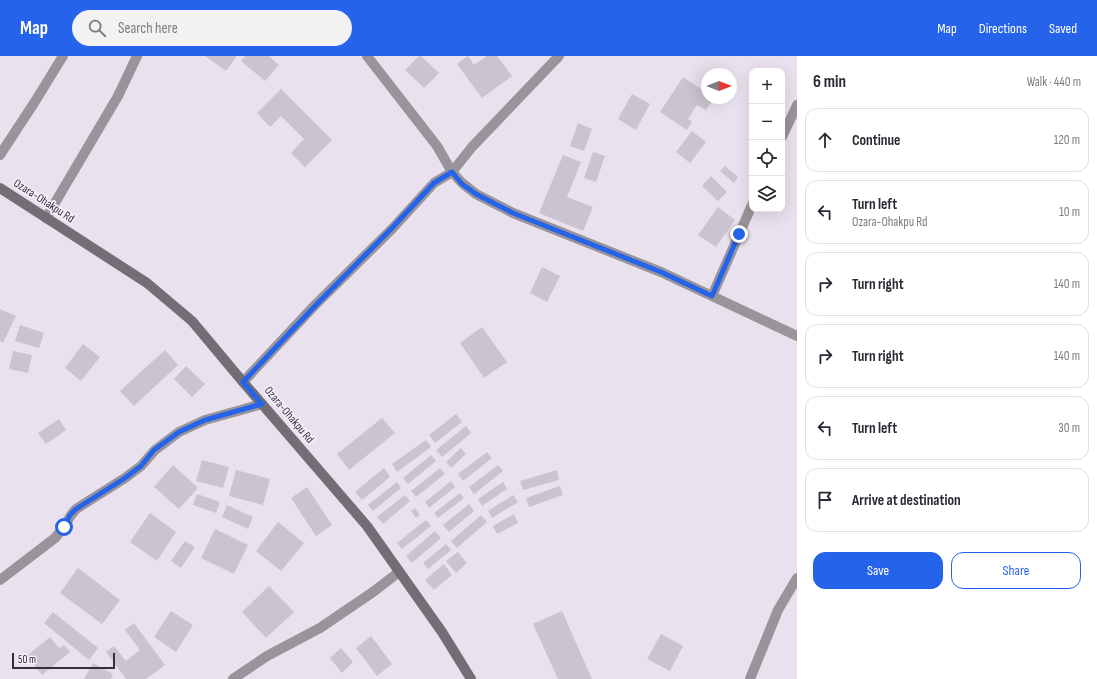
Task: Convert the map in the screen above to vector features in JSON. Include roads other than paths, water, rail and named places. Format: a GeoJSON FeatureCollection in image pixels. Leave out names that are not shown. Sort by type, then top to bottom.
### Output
{"type":"FeatureCollection","features":[{"type":"Feature","properties":{"kind":"main road","name":"Ozara-Ohakpu Rd"},"geometry":{"type":"LineString","coordinates":[[0,188],[147,283],[192,321],[367,526],[442,632],[471,679]]}},
{"type":"Feature","properties":{"kind":"street"},"geometry":{"type":"LineString","coordinates":[[0,155],[63,56]]}},
{"type":"Feature","properties":{"kind":"street"},"geometry":{"type":"LineString","coordinates":[[46,218],[118,96],[136,56]]}},
{"type":"Feature","properties":{"kind":"street"},"geometry":{"type":"LineString","coordinates":[[367,56],[437,146],[452,172],[462,184],[476,194],[513,213],[661,272],[797,336]]}},
{"type":"Feature","properties":{"kind":"street"},"geometry":{"type":"LineString","coordinates":[[243,382],[434,183],[452,172],[472,147],[559,56]]}},
{"type":"Feature","properties":{"kind":"street"},"geometry":{"type":"LineString","coordinates":[[785,131],[797,105]]}},
{"type":"Feature","properties":{"kind":"street"},"geometry":{"type":"LineString","coordinates":[[712,296],[749,212]]}},
{"type":"Feature","properties":{"kind":"street"},"geometry":{"type":"LineString","coordinates":[[0,580],[54,538],[64,527],[70,515],[76,509],[125,478],[141,466],[154,450],[179,432],[205,420],[262,404]]}},
{"type":"Feature","properties":{"kind":"street"},"geometry":{"type":"LineString","coordinates":[[233,679],[267,656],[320,628],[400,572]]}},
{"type":"Feature","properties":{"kind":"street"},"geometry":{"type":"LineString","coordinates":[[750,679],[778,610],[797,578]]}}]}
